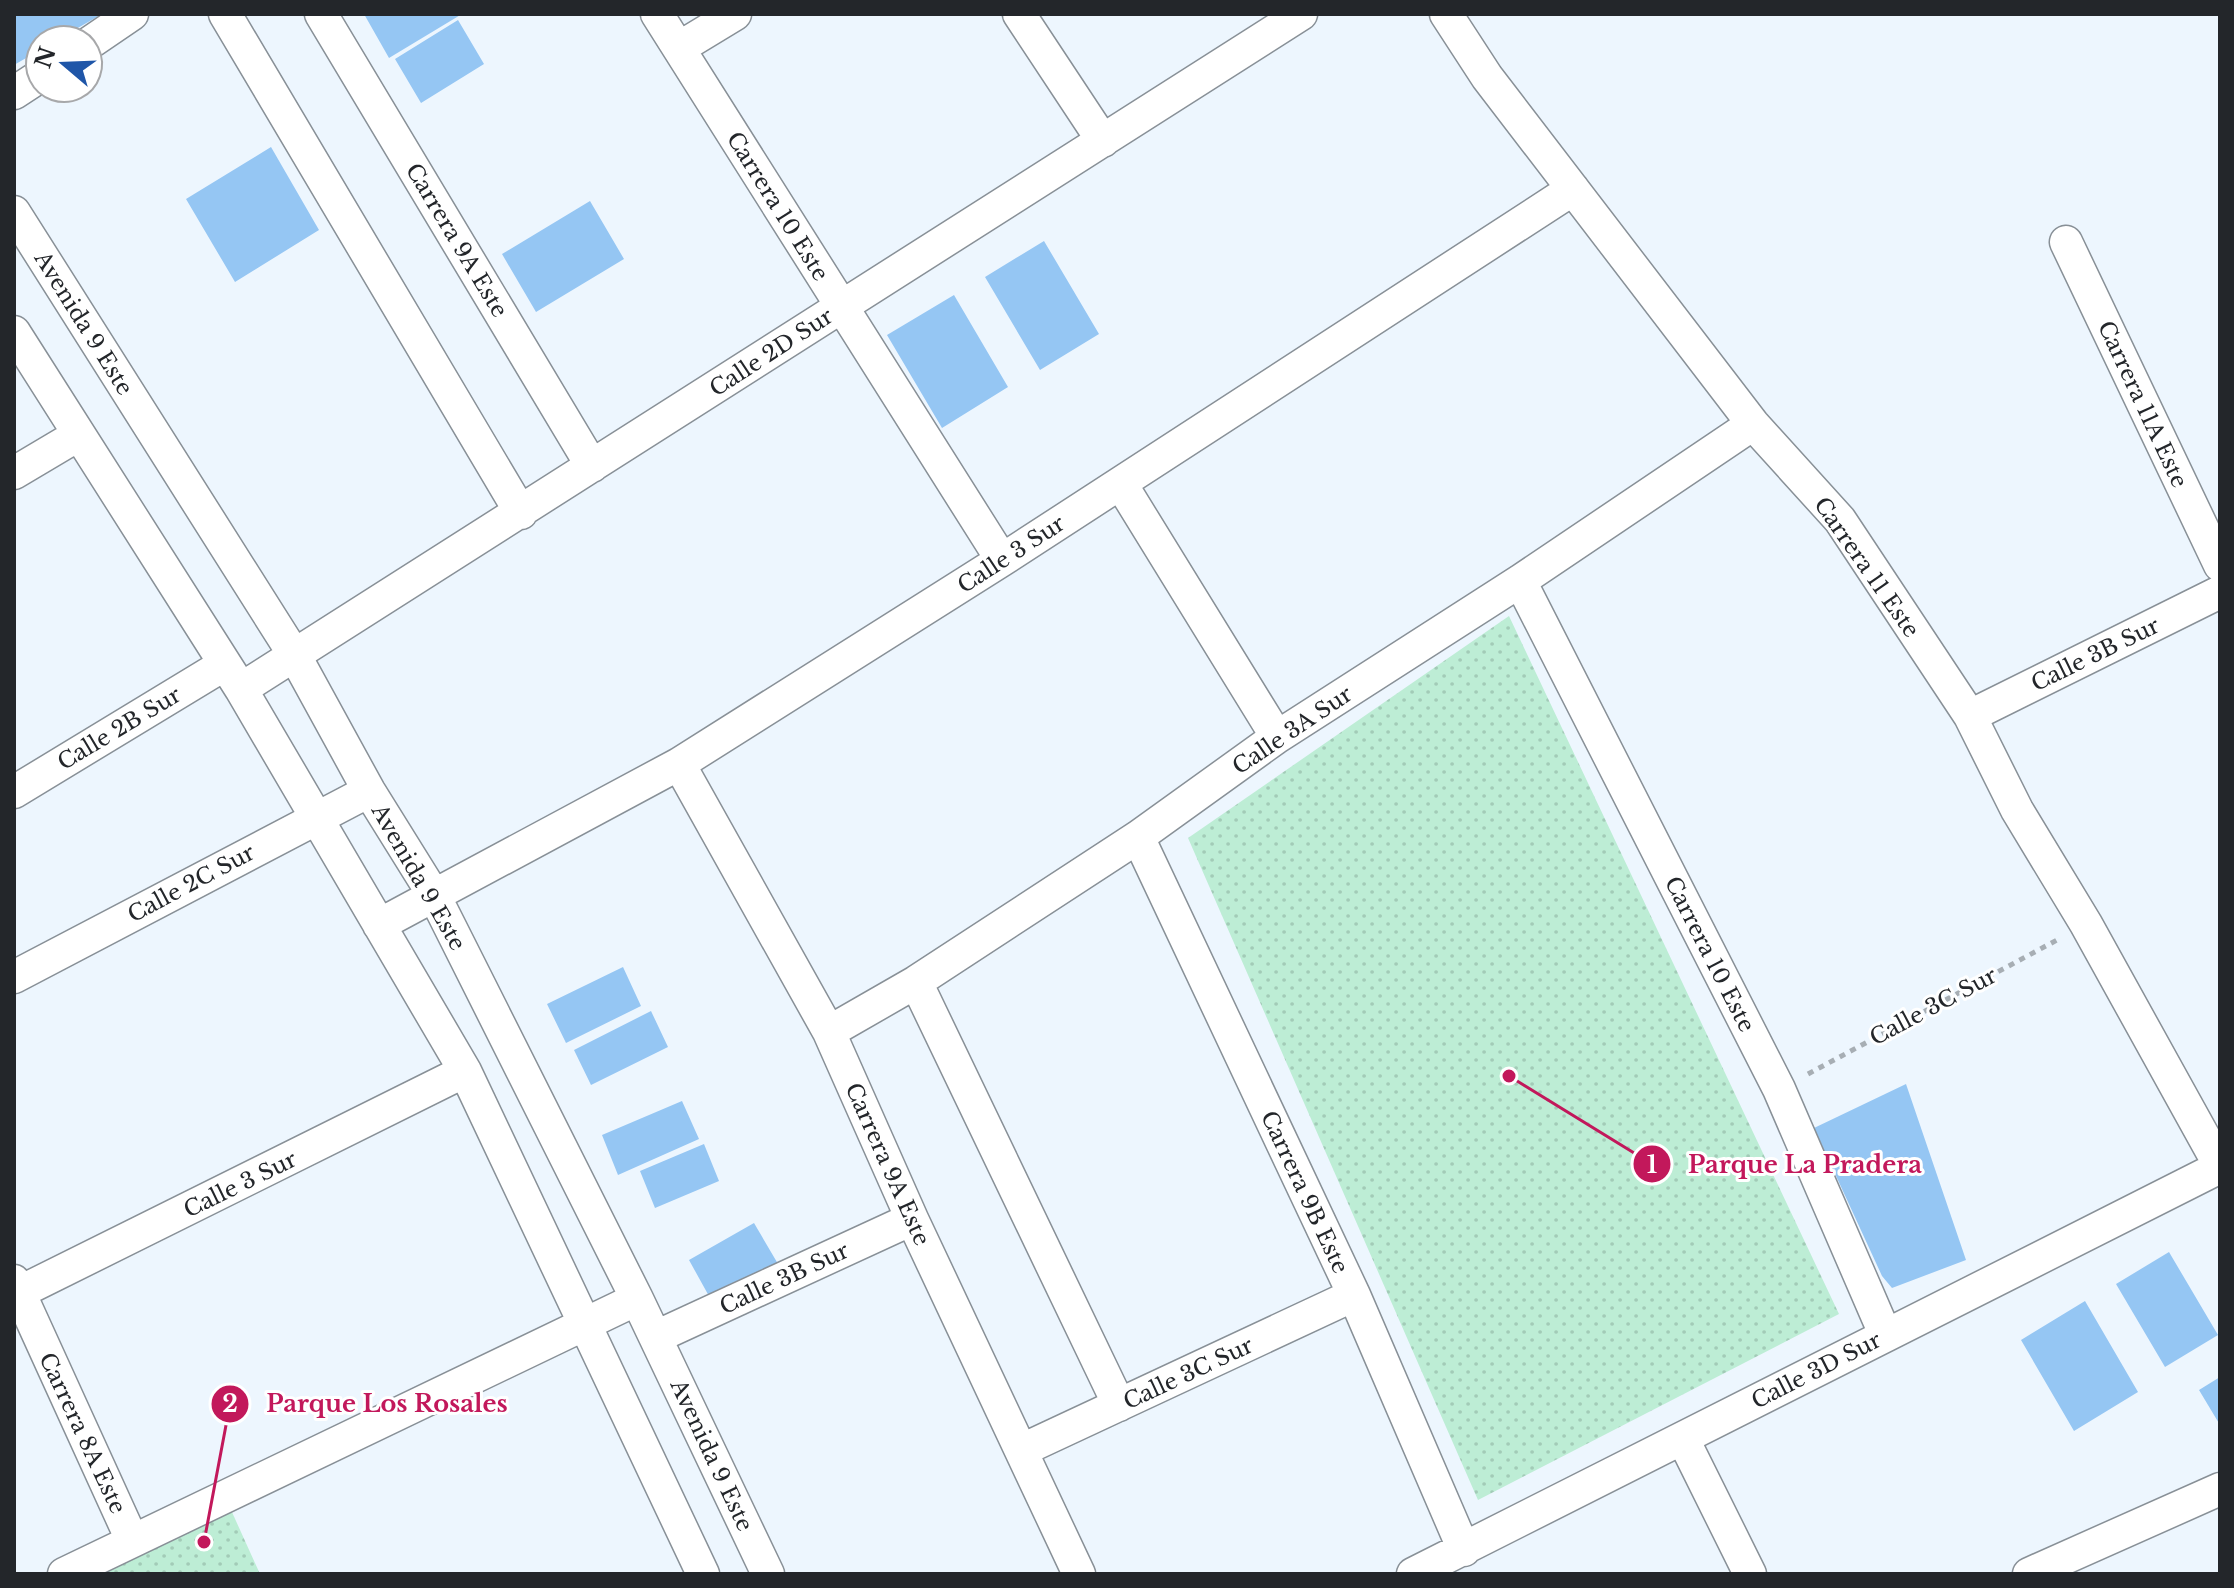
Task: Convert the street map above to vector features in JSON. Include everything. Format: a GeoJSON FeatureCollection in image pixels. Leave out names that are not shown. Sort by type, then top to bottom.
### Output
{"type":"FeatureCollection","features":[{"type":"Feature","properties":{"kind":"street"},"geometry":{"type":"LineString","coordinates":[[104,33],[132,14]]}},
{"type":"Feature","properties":{"kind":"street"},"geometry":{"type":"LineString","coordinates":[[225,14],[521,513]]}},
{"type":"Feature","properties":{"kind":"street","name":"Carrera 9A Este"},"geometry":{"type":"LineString","coordinates":[[321,14],[592,466]]}},
{"type":"Feature","properties":{"kind":"street","name":"Carrera 10 Este"},"geometry":{"type":"LineString","coordinates":[[657,14],[1002,560]]}},
{"type":"Feature","properties":{"kind":"street"},"geometry":{"type":"LineString","coordinates":[[679,48],[735,14]]}},
{"type":"Feature","properties":{"kind":"street"},"geometry":{"type":"LineString","coordinates":[[1019,14],[1103,141]]}},
{"type":"Feature","properties":{"kind":"street","name":"Calle 2D Sur"},"geometry":{"type":"LineString","coordinates":[[233,677],[295,656],[1301,14]]}},
{"type":"Feature","properties":{"kind":"street","name":"Carrera 11 Este"},"geometry":{"type":"LineString","coordinates":[[1446,14],[1487,77],[1753,424],[1840,520],[1970,716],[2017,810],[2086,924],[2220,1167]]}},
{"type":"Feature","properties":{"kind":"street","name":"Calle 3 Sur"},"geometry":{"type":"LineString","coordinates":[[379,925],[679,764],[1121,484],[1573,189]]}},
{"type":"Feature","properties":{"kind":"street","name":"Avenida 9 Este"},"geometry":{"type":"LineString","coordinates":[[14,212],[295,656],[369,791],[435,897],[656,1337],[768,1574]]}},
{"type":"Feature","properties":{"kind":"street","name":"Carrera 11A Este"},"geometry":{"type":"LineString","coordinates":[[2066,242],[2220,565]]}},
{"type":"Feature","properties":{"kind":"street"},"geometry":{"type":"LineString","coordinates":[[14,332],[233,677],[465,1071],[699,1573]]}},
{"type":"Feature","properties":{"kind":"street","name":"Calle 3A Sur"},"geometry":{"type":"LineString","coordinates":[[829,1032],[916,982],[1138,837],[1277,737],[1520,581],[1753,424]]}},
{"type":"Feature","properties":{"kind":"street"},"geometry":{"type":"LineString","coordinates":[[14,473],[78,435]]}},
{"type":"Feature","properties":{"kind":"street"},"geometry":{"type":"LineString","coordinates":[[1121,484],[1277,737]]}},
{"type":"Feature","properties":{"kind":"street","name":"Carrera 10 Este"},"geometry":{"type":"LineString","coordinates":[[1520,581],[1779,1089],[1885,1334]]}},
{"type":"Feature","properties":{"kind":"street","name":"Calle 3B Sur"},"geometry":{"type":"LineString","coordinates":[[1970,716],[2220,592]]}},
{"type":"Feature","properties":{"kind":"street","name":"Calle 2B Sur"},"geometry":{"type":"LineString","coordinates":[[14,792],[233,677]]}},
{"type":"Feature","properties":{"kind":"street","name":"Carrera 9A Este"},"geometry":{"type":"LineString","coordinates":[[679,764],[829,1032],[912,1219],[1079,1574]]}},
{"type":"Feature","properties":{"kind":"street","name":"Calle 2C Sur"},"geometry":{"type":"LineString","coordinates":[[14,977],[369,791]]}},
{"type":"Feature","properties":{"kind":"street","name":"Carrera 9B Este"},"geometry":{"type":"LineString","coordinates":[[1138,837],[1354,1295],[1464,1550]]}},
{"type":"Feature","properties":{"kind":"street"},"geometry":{"type":"LineString","coordinates":[[916,982],[1119,1405]]}},
{"type":"Feature","properties":{"kind":"street","name":"Calle 3 Sur"},"geometry":{"type":"LineString","coordinates":[[16,1290],[465,1071]]}},
{"type":"Feature","properties":{"kind":"street","name":"Calle 3D Sur"},"geometry":{"type":"LineString","coordinates":[[1413,1574],[2220,1167]]}},
{"type":"Feature","properties":{"kind":"street","name":"Calle 3B Sur"},"geometry":{"type":"LineString","coordinates":[[656,1337],[912,1219]]}},
{"type":"Feature","properties":{"kind":"street","name":"Carrera 8A Este"},"geometry":{"type":"LineString","coordinates":[[16,1290],[132,1540]]}},
{"type":"Feature","properties":{"kind":"street","name":"Calle 3C Sur"},"geometry":{"type":"LineString","coordinates":[[1022,1450],[1354,1295]]}},
{"type":"Feature","properties":{"kind":"street"},"geometry":{"type":"LineString","coordinates":[[64,1574],[637,1299]]}},
{"type":"Feature","properties":{"kind":"street"},"geometry":{"type":"LineString","coordinates":[[1683,1439],[1750,1574]]}},
{"type":"Feature","properties":{"kind":"street"},"geometry":{"type":"LineString","coordinates":[[2029,1574],[2064,1566],[2220,1489]]}},
{"type":"Feature","properties":{"kind":"path","name":"Calle 3C Sur"},"geometry":{"type":"LineString","coordinates":[[1779,1089],[2086,924]]}},
{"type":"Feature","properties":{"kind":"green space"},"geometry":{"type":"Polygon","coordinates":[[[1509,616],[1839,1314],[1478,1500],[1188,838],[1509,616]]]}},
{"type":"Feature","properties":{"kind":"green space"},"geometry":{"type":"Polygon","coordinates":[[[231,1510],[260,1574],[95,1574],[231,1510]]]}},
{"type":"Feature","properties":{"kind":"building"},"geometry":{"type":"Polygon","coordinates":[[[14,14],[102,14],[85,24],[24,24],[24,59],[14,65],[14,14]]]}},
{"type":"Feature","properties":{"kind":"building"},"geometry":{"type":"Polygon","coordinates":[[[364,14],[462,14],[389,58],[364,14]]]}},
{"type":"Feature","properties":{"kind":"building"},"geometry":{"type":"Polygon","coordinates":[[[458,20],[484,64],[421,103],[395,59],[458,20]]]}},
{"type":"Feature","properties":{"kind":"building"},"geometry":{"type":"Polygon","coordinates":[[[271,147],[319,230],[235,282],[186,199],[271,147]]]}},
{"type":"Feature","properties":{"kind":"building"},"geometry":{"type":"Polygon","coordinates":[[[590,201],[624,259],[536,312],[502,254],[590,201]]]}},
{"type":"Feature","properties":{"kind":"building"},"geometry":{"type":"Polygon","coordinates":[[[1044,241],[1099,334],[1040,370],[985,277],[1044,241]]]}},
{"type":"Feature","properties":{"kind":"building"},"geometry":{"type":"Polygon","coordinates":[[[954,295],[1008,387],[942,428],[887,335],[954,295]]]}},
{"type":"Feature","properties":{"kind":"building"},"geometry":{"type":"Polygon","coordinates":[[[623,967],[641,1006],[566,1043],[547,1004],[623,967]]]}},
{"type":"Feature","properties":{"kind":"building"},"geometry":{"type":"Polygon","coordinates":[[[651,1011],[668,1047],[591,1085],[574,1050],[651,1011]]]}},
{"type":"Feature","properties":{"kind":"building"},"geometry":{"type":"Polygon","coordinates":[[[1906,1084],[1966,1260],[1892,1288],[1882,1276],[1814,1128],[1906,1084]]]}},
{"type":"Feature","properties":{"kind":"building"},"geometry":{"type":"Polygon","coordinates":[[[682,1101],[699,1139],[618,1175],[602,1135],[682,1101]]]}},
{"type":"Feature","properties":{"kind":"building"},"geometry":{"type":"Polygon","coordinates":[[[704,1144],[719,1181],[655,1208],[640,1171],[704,1144]]]}},
{"type":"Feature","properties":{"kind":"building"},"geometry":{"type":"Polygon","coordinates":[[[754,1223],[781,1269],[715,1307],[689,1260],[754,1223]]]}},
{"type":"Feature","properties":{"kind":"building"},"geometry":{"type":"Polygon","coordinates":[[[2169,1252],[2218,1335],[2165,1367],[2116,1284],[2169,1252]]]}},
{"type":"Feature","properties":{"kind":"building"},"geometry":{"type":"Polygon","coordinates":[[[2085,1301],[2138,1392],[2074,1431],[2021,1340],[2085,1301]]]}},
{"type":"Feature","properties":{"kind":"building"},"geometry":{"type":"Polygon","coordinates":[[[2220,1377],[2220,1425],[2199,1390],[2220,1377]]]}},
{"type":"Feature","properties":{"kind":"place","name":"Parque La Pradera"},"geometry":{"type":"Point","coordinates":[1509,1076]}},
{"type":"Feature","properties":{"kind":"place","name":"Parque Los Rosales"},"geometry":{"type":"Point","coordinates":[204,1542]}}]}
